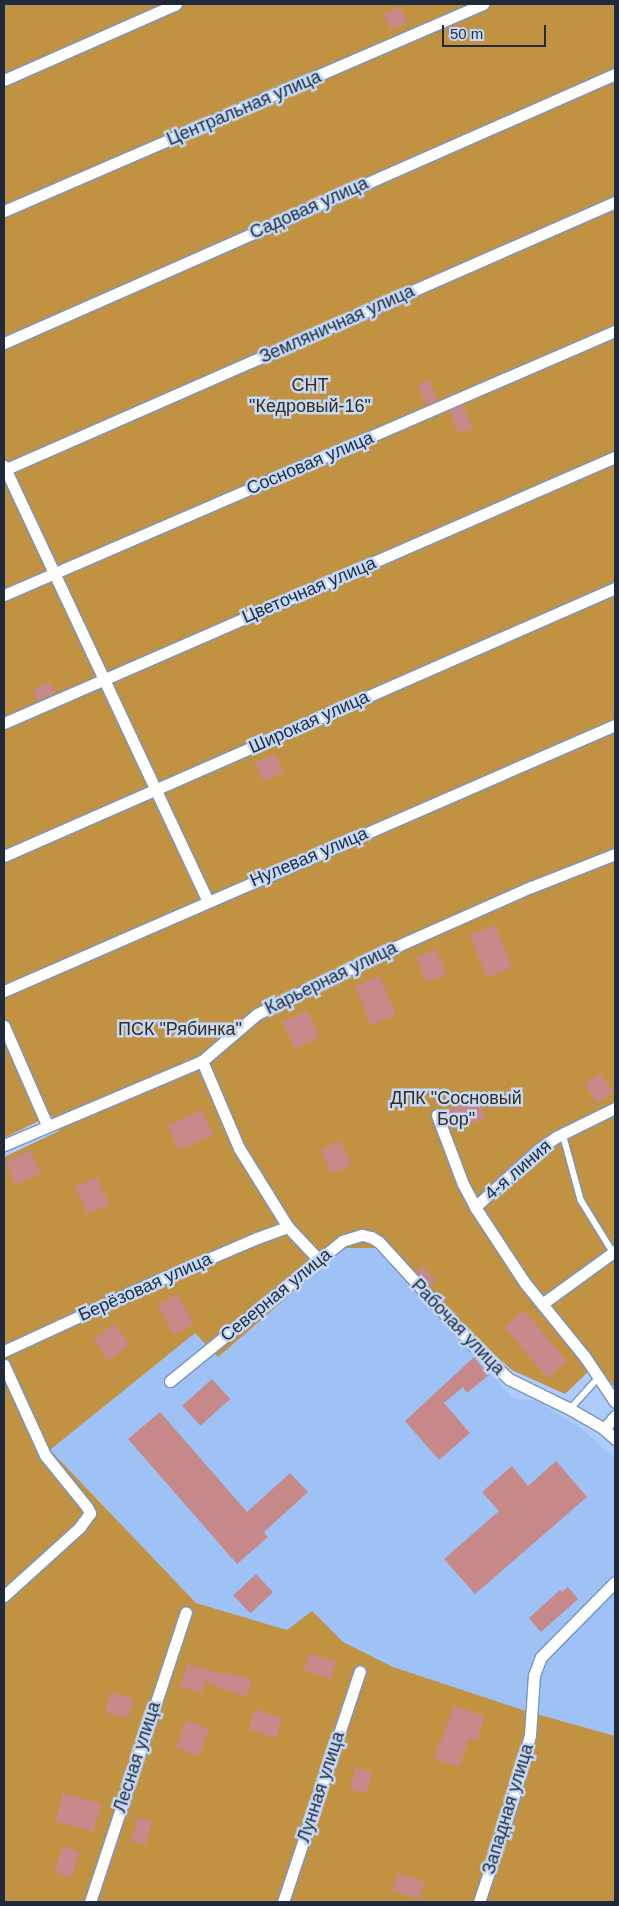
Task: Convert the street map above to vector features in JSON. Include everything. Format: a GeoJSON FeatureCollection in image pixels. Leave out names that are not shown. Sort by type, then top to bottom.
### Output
{"type":"FeatureCollection","features":[{"type":"Feature","properties":{"kind":"street"},"geometry":{"type":"LineString","coordinates":[[4,80],[176,4]]}},
{"type":"Feature","properties":{"kind":"street","name":"Центральная улица"},"geometry":{"type":"LineString","coordinates":[[4,211],[483,4]]}},
{"type":"Feature","properties":{"kind":"street","name":"Садовая улица"},"geometry":{"type":"LineString","coordinates":[[4,343],[615,74]]}},
{"type":"Feature","properties":{"kind":"street","name":"Земляничная улица"},"geometry":{"type":"LineString","coordinates":[[4,468],[615,202]]}},
{"type":"Feature","properties":{"kind":"street","name":"Сосновая улица"},"geometry":{"type":"LineString","coordinates":[[4,595],[615,331]]}},
{"type":"Feature","properties":{"kind":"street","name":"Цветочная улица"},"geometry":{"type":"LineString","coordinates":[[4,723],[615,457]]}},
{"type":"Feature","properties":{"kind":"street"},"geometry":{"type":"LineString","coordinates":[[4,468],[55,573],[102,680],[208,901]]}},
{"type":"Feature","properties":{"kind":"street","name":"Широкая улица"},"geometry":{"type":"LineString","coordinates":[[4,856],[615,588]]}},
{"type":"Feature","properties":{"kind":"street","name":"Нулевая улица"},"geometry":{"type":"LineString","coordinates":[[4,992],[208,901],[615,726]]}},
{"type":"Feature","properties":{"kind":"street","name":"Карьерная улица"},"geometry":{"type":"LineString","coordinates":[[4,1145],[46,1125],[202,1061],[244,1022],[270,1007],[440,926],[615,854]]}},
{"type":"Feature","properties":{"kind":"street"},"geometry":{"type":"LineString","coordinates":[[4,1026],[46,1125]]}},
{"type":"Feature","properties":{"kind":"street"},"geometry":{"type":"LineString","coordinates":[[202,1061],[239,1148],[288,1227],[318,1260]]}},
{"type":"Feature","properties":{"kind":"street","name":"4-я линия"},"geometry":{"type":"LineString","coordinates":[[475,1206],[539,1148],[562,1134],[615,1108]]}},
{"type":"Feature","properties":{"kind":"street"},"geometry":{"type":"LineString","coordinates":[[437,1115],[463,1184],[475,1206],[512,1264],[599,1377],[615,1402]]}},
{"type":"Feature","properties":{"kind":"street","name":"Берёзовая улица"},"geometry":{"type":"LineString","coordinates":[[4,1351],[257,1238],[288,1227]]}},
{"type":"Feature","properties":{"kind":"street","name":"Северная улица"},"geometry":{"type":"LineString","coordinates":[[170,1382],[342,1241],[356,1236],[371,1237],[386,1251]]}},
{"type":"Feature","properties":{"kind":"street","name":"Рабочая улица"},"geometry":{"type":"LineString","coordinates":[[386,1251],[494,1366],[509,1379],[570,1409],[604,1429],[615,1439]]}},
{"type":"Feature","properties":{"kind":"street"},"geometry":{"type":"LineString","coordinates":[[542,1304],[614,1252]]}},
{"type":"Feature","properties":{"kind":"street"},"geometry":{"type":"LineString","coordinates":[[4,1365],[45,1455],[90,1513],[80,1527],[4,1596]]}},
{"type":"Feature","properties":{"kind":"street"},"geometry":{"type":"LineString","coordinates":[[604,1429],[615,1416]]}},
{"type":"Feature","properties":{"kind":"street","name":"Западная улица"},"geometry":{"type":"LineString","coordinates":[[479,1902],[513,1799],[530,1735],[533,1714],[534,1675],[541,1657],[615,1582]]}},
{"type":"Feature","properties":{"kind":"street","name":"Лесная улица"},"geometry":{"type":"LineString","coordinates":[[90,1902],[186,1612]]}},
{"type":"Feature","properties":{"kind":"street","name":"Лунная улица"},"geometry":{"type":"LineString","coordinates":[[283,1902],[360,1671]]}},
{"type":"Feature","properties":{"kind":"lane"},"geometry":{"type":"LineString","coordinates":[[562,1134],[581,1200],[614,1252]]}},
{"type":"Feature","properties":{"kind":"lane"},"geometry":{"type":"LineString","coordinates":[[570,1409],[599,1377]]}},
{"type":"Feature","properties":{"kind":"shaded area"},"geometry":{"type":"Polygon","coordinates":[[[344,1248],[375,1248],[514,1399],[538,1401],[580,1428],[615,1458],[615,1736],[526,1711],[393,1667],[343,1642],[312,1612],[287,1630],[196,1603],[50,1450],[195,1332],[218,1356],[344,1248]]]}},
{"type":"Feature","properties":{"kind":"green space"},"geometry":{"type":"Polygon","coordinates":[[[4,4],[615,4],[615,1244],[535,1302],[589,1371],[565,1394],[512,1370],[470,1334],[459,1340],[376,1248],[344,1248],[218,1357],[195,1333],[50,1450],[196,1603],[287,1630],[312,1611],[343,1642],[393,1667],[526,1711],[615,1736],[615,1902],[4,1902],[4,1157],[59,1131],[51,1115],[4,1138],[4,4]]]}},
{"type":"Feature","properties":{"kind":"green space"},"geometry":{"type":"Polygon","coordinates":[[[615,1259],[615,1388],[551,1306],[615,1259]]]}},
{"type":"Feature","properties":{"kind":"building"},"geometry":{"type":"Polygon","coordinates":[[[400,7],[407,22],[391,30],[384,15],[400,7]]]}},
{"type":"Feature","properties":{"kind":"building"},"geometry":{"type":"Polygon","coordinates":[[[429,380],[437,400],[426,405],[418,384],[429,380]]]}},
{"type":"Feature","properties":{"kind":"building"},"geometry":{"type":"Polygon","coordinates":[[[463,405],[473,428],[459,434],[449,411],[463,405]]]}},
{"type":"Feature","properties":{"kind":"building"},"geometry":{"type":"Polygon","coordinates":[[[50,682],[55,693],[38,701],[33,690],[50,682]]]}},
{"type":"Feature","properties":{"kind":"building"},"geometry":{"type":"Polygon","coordinates":[[[275,754],[283,772],[263,781],[255,763],[275,754]]]}},
{"type":"Feature","properties":{"kind":"building"},"geometry":{"type":"Polygon","coordinates":[[[495,925],[512,968],[487,978],[470,935],[495,925]]]}},
{"type":"Feature","properties":{"kind":"building"},"geometry":{"type":"Polygon","coordinates":[[[436,949],[447,974],[427,983],[416,958],[436,949]]]}},
{"type":"Feature","properties":{"kind":"building"},"geometry":{"type":"Polygon","coordinates":[[[380,976],[396,1015],[371,1025],[355,986],[380,976]]]}},
{"type":"Feature","properties":{"kind":"building"},"geometry":{"type":"Polygon","coordinates":[[[307,1011],[319,1037],[295,1049],[283,1022],[307,1011]]]}},
{"type":"Feature","properties":{"kind":"building"},"geometry":{"type":"Polygon","coordinates":[[[600,1073],[613,1092],[597,1103],[584,1084],[600,1073]]]}},
{"type":"Feature","properties":{"kind":"building"},"geometry":{"type":"Polygon","coordinates":[[[479,1099],[485,1119],[452,1129],[446,1109],[479,1099]]]}},
{"type":"Feature","properties":{"kind":"building"},"geometry":{"type":"Polygon","coordinates":[[[202,1110],[213,1135],[178,1150],[167,1125],[202,1110]]]}},
{"type":"Feature","properties":{"kind":"building"},"geometry":{"type":"Polygon","coordinates":[[[341,1141],[351,1165],[331,1174],[321,1150],[341,1141]]]}},
{"type":"Feature","properties":{"kind":"building"},"geometry":{"type":"Polygon","coordinates":[[[30,1150],[41,1172],[16,1185],[5,1162],[30,1150]]]}},
{"type":"Feature","properties":{"kind":"building"},"geometry":{"type":"Polygon","coordinates":[[[97,1177],[109,1204],[87,1214],[75,1187],[97,1177]]]}},
{"type":"Feature","properties":{"kind":"building"},"geometry":{"type":"Polygon","coordinates":[[[422,1265],[436,1280],[430,1286],[416,1270],[422,1265]]]}},
{"type":"Feature","properties":{"kind":"building"},"geometry":{"type":"Polygon","coordinates":[[[177,1294],[194,1323],[174,1335],[157,1306],[177,1294]]]}},
{"type":"Feature","properties":{"kind":"building"},"geometry":{"type":"Polygon","coordinates":[[[524,1310],[567,1361],[547,1378],[504,1327],[524,1310]]]}},
{"type":"Feature","properties":{"kind":"building"},"geometry":{"type":"Polygon","coordinates":[[[114,1324],[130,1345],[109,1360],[93,1340],[114,1324]]]}},
{"type":"Feature","properties":{"kind":"building"},"geometry":{"type":"Polygon","coordinates":[[[474,1357],[489,1375],[467,1393],[463,1387],[444,1403],[470,1433],[439,1460],[405,1421],[474,1357]]]}},
{"type":"Feature","properties":{"kind":"building"},"geometry":{"type":"Polygon","coordinates":[[[212,1379],[230,1399],[200,1426],[182,1406],[212,1379]]]}},
{"type":"Feature","properties":{"kind":"building"},"geometry":{"type":"Polygon","coordinates":[[[160,1412],[247,1512],[290,1473],[308,1492],[264,1532],[268,1537],[237,1564],[128,1439],[160,1412]]]}},
{"type":"Feature","properties":{"kind":"building"},"geometry":{"type":"Polygon","coordinates":[[[556,1461],[587,1497],[475,1594],[444,1559],[499,1511],[482,1492],[512,1466],[528,1486],[556,1461]]]}},
{"type":"Feature","properties":{"kind":"building"},"geometry":{"type":"Polygon","coordinates":[[[256,1574],[273,1592],[250,1613],[233,1595],[256,1574]]]}},
{"type":"Feature","properties":{"kind":"building"},"geometry":{"type":"Polygon","coordinates":[[[568,1587],[578,1599],[541,1632],[529,1618],[560,1590],[562,1592],[568,1587]]]}},
{"type":"Feature","properties":{"kind":"building"},"geometry":{"type":"Polygon","coordinates":[[[309,1653],[337,1662],[331,1679],[303,1670],[309,1653]]]}},
{"type":"Feature","properties":{"kind":"building"},"geometry":{"type":"Polygon","coordinates":[[[187,1664],[226,1675],[227,1672],[252,1680],[246,1697],[205,1682],[202,1693],[180,1687],[187,1664]]]}},
{"type":"Feature","properties":{"kind":"building"},"geometry":{"type":"Polygon","coordinates":[[[111,1692],[134,1699],[128,1719],[105,1712],[111,1692]]]}},
{"type":"Feature","properties":{"kind":"building"},"geometry":{"type":"Polygon","coordinates":[[[454,1706],[485,1716],[477,1741],[468,1739],[460,1767],[434,1759],[454,1706]]]}},
{"type":"Feature","properties":{"kind":"building"},"geometry":{"type":"Polygon","coordinates":[[[255,1709],[283,1718],[276,1738],[249,1729],[255,1709]]]}},
{"type":"Feature","properties":{"kind":"building"},"geometry":{"type":"Polygon","coordinates":[[[187,1720],[209,1729],[198,1757],[176,1748],[187,1720]]]}},
{"type":"Feature","properties":{"kind":"building"},"geometry":{"type":"Polygon","coordinates":[[[355,1768],[372,1772],[367,1793],[350,1789],[355,1768]]]}},
{"type":"Feature","properties":{"kind":"building"},"geometry":{"type":"Polygon","coordinates":[[[63,1793],[101,1804],[93,1832],[55,1821],[63,1793]]]}},
{"type":"Feature","properties":{"kind":"building"},"geometry":{"type":"Polygon","coordinates":[[[138,1817],[152,1821],[146,1845],[131,1841],[138,1817]]]}},
{"type":"Feature","properties":{"kind":"building"},"geometry":{"type":"Polygon","coordinates":[[[63,1846],[80,1852],[71,1877],[54,1872],[63,1846]]]}},
{"type":"Feature","properties":{"kind":"building"},"geometry":{"type":"Polygon","coordinates":[[[398,1873],[425,1882],[419,1899],[392,1890],[398,1873]]]}},
{"type":"Feature","properties":{"kind":"park label","name":"СНТ \"Кедровый-16\""},"geometry":{"type":"Point","coordinates":[310,396]}},
{"type":"Feature","properties":{"kind":"park label","name":"ПСК \"Рябинка\""},"geometry":{"type":"Point","coordinates":[180,1029]}},
{"type":"Feature","properties":{"kind":"park label","name":"ДПК \"Сосновый Бор\""},"geometry":{"type":"Point","coordinates":[456,1109]}}]}
